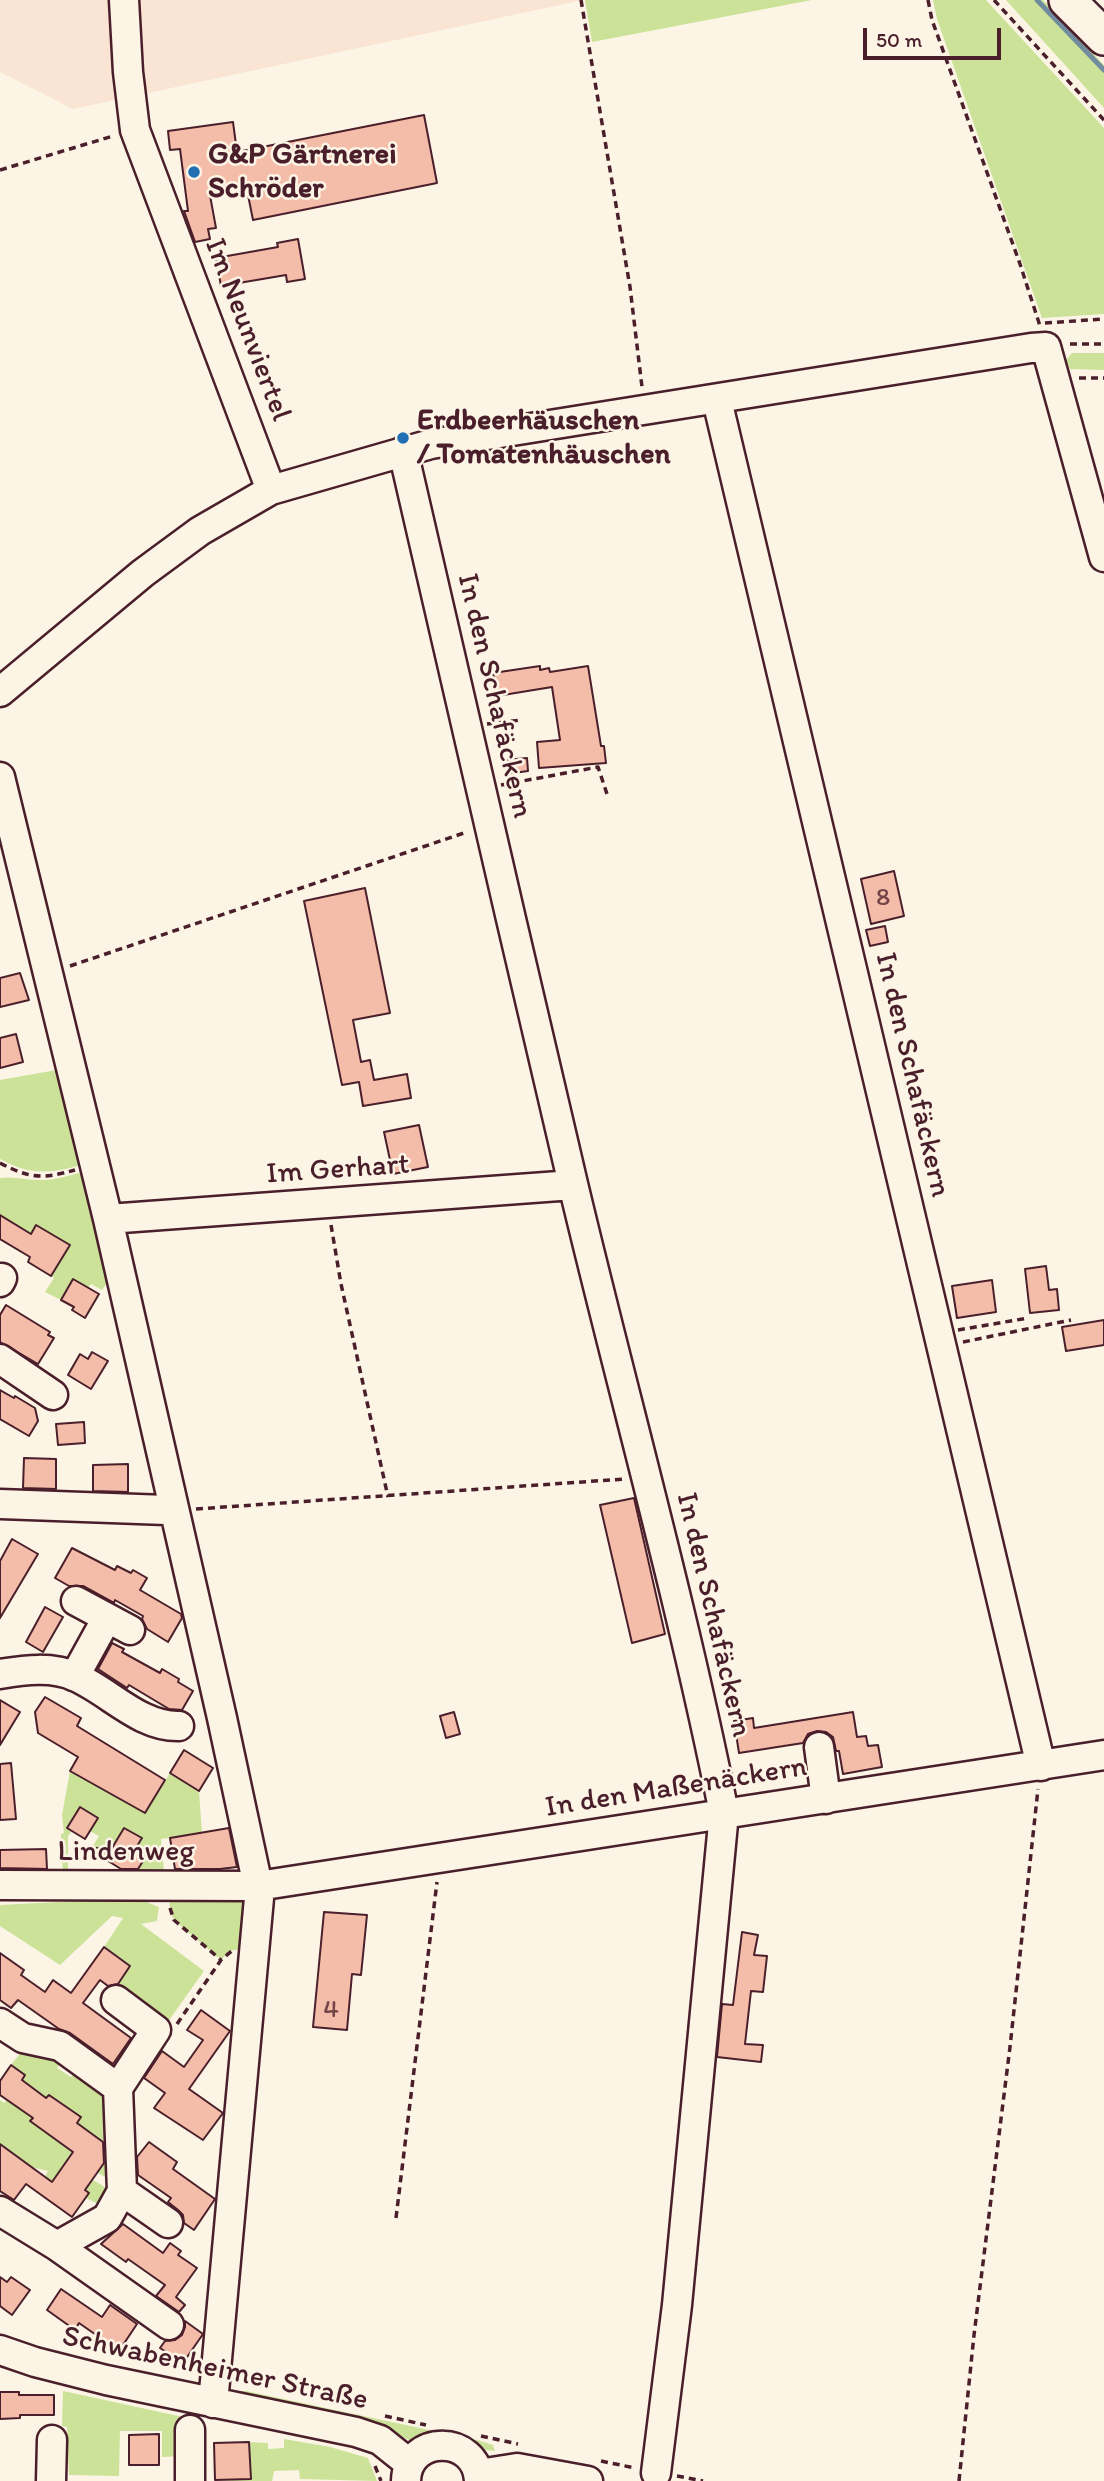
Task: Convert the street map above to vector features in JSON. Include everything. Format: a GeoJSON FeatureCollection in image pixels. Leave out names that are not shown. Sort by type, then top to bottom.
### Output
{"type":"FeatureCollection","features":[{"type":"Feature","properties":{"kind":"main road"},"geometry":{"type":"LineString","coordinates":[[1068,0],[1104,37]]}},
{"type":"Feature","properties":{"kind":"street","name":"Im Neunviertel"},"geometry":{"type":"LineString","coordinates":[[124,0],[135,130],[271,490]]}},
{"type":"Feature","properties":{"kind":"street"},"geometry":{"type":"LineString","coordinates":[[0,692],[143,573],[190,538],[271,490],[431,444],[717,400],[1042,335],[1104,558]]}},
{"type":"Feature","properties":{"kind":"street","name":"In den Schafäckern"},"geometry":{"type":"LineString","coordinates":[[717,400],[1041,1766]]}},
{"type":"Feature","properties":{"kind":"street","name":"In den Schafäckern"},"geometry":{"type":"LineString","coordinates":[[403,451],[573,1185],[646,1478],[724,1813],[677,2305],[656,2473]]}},
{"type":"Feature","properties":{"kind":"street"},"geometry":{"type":"LineString","coordinates":[[0,777],[108,1219],[169,1510],[222,1717],[259,1898],[213,2403]]}},
{"type":"Feature","properties":{"kind":"street","name":"Im Gerhart"},"geometry":{"type":"LineString","coordinates":[[108,1219],[573,1185]]}},
{"type":"Feature","properties":{"kind":"street"},"geometry":{"type":"LineString","coordinates":[[0,1359],[53,1395]]}},
{"type":"Feature","properties":{"kind":"street"},"geometry":{"type":"LineString","coordinates":[[0,1504],[169,1510]]}},
{"type":"Feature","properties":{"kind":"street"},"geometry":{"type":"LineString","coordinates":[[76,1601],[130,1630]]}},
{"type":"Feature","properties":{"kind":"street"},"geometry":{"type":"LineString","coordinates":[[75,1676],[102,1627],[104,1617]]}},
{"type":"Feature","properties":{"kind":"street"},"geometry":{"type":"LineString","coordinates":[[0,1674],[46,1670],[75,1676],[151,1722],[179,1726]]}},
{"type":"Feature","properties":{"kind":"street"},"geometry":{"type":"LineString","coordinates":[[819,1747],[826,1798]]}},
{"type":"Feature","properties":{"kind":"street","name":"In den Maßenäckern"},"geometry":{"type":"LineString","coordinates":[[255,1886],[1104,1755]]}},
{"type":"Feature","properties":{"kind":"street","name":"Lindenweg"},"geometry":{"type":"LineString","coordinates":[[0,1885],[255,1886]]}},
{"type":"Feature","properties":{"kind":"street"},"geometry":{"type":"LineString","coordinates":[[57,2246],[107,2218],[122,2191],[118,2088],[161,2029],[116,2000]]}},
{"type":"Feature","properties":{"kind":"street"},"geometry":{"type":"LineString","coordinates":[[0,2023],[23,2038],[60,2046],[118,2088]]}},
{"type":"Feature","properties":{"kind":"street"},"geometry":{"type":"LineString","coordinates":[[122,2191],[168,2223]]}},
{"type":"Feature","properties":{"kind":"street"},"geometry":{"type":"LineString","coordinates":[[0,2211],[57,2246],[169,2325]]}},
{"type":"Feature","properties":{"kind":"street","name":"Schwabenheimer Straße"},"geometry":{"type":"LineString","coordinates":[[0,2350],[106,2380],[356,2432],[380,2440],[408,2472]]}},
{"type":"Feature","properties":{"kind":"street"},"geometry":{"type":"LineString","coordinates":[[190,2430],[190,2481]]}},
{"type":"Feature","properties":{"kind":"street"},"geometry":{"type":"LineString","coordinates":[[51,2481],[52,2440]]}},
{"type":"Feature","properties":{"kind":"street"},"geometry":{"type":"LineString","coordinates":[[408,2472],[418,2454],[429,2447],[441,2445],[454,2446],[465,2453],[474,2462],[479,2478],[517,2468],[588,2481]]}},
{"type":"Feature","properties":{"kind":"path"},"geometry":{"type":"LineString","coordinates":[[581,0],[630,287],[644,410]]}},
{"type":"Feature","properties":{"kind":"path"},"geometry":{"type":"LineString","coordinates":[[928,0],[932,20],[1020,264],[1042,335],[1104,319]]}},
{"type":"Feature","properties":{"kind":"path"},"geometry":{"type":"LineString","coordinates":[[994,0],[1104,120]]}},
{"type":"Feature","properties":{"kind":"path"},"geometry":{"type":"LineString","coordinates":[[0,170],[135,130]]}},
{"type":"Feature","properties":{"kind":"path"},"geometry":{"type":"LineString","coordinates":[[1076,344],[1104,344]]}},
{"type":"Feature","properties":{"kind":"path"},"geometry":{"type":"LineString","coordinates":[[467,726],[521,720]]}},
{"type":"Feature","properties":{"kind":"path"},"geometry":{"type":"LineString","coordinates":[[482,788],[598,767],[607,794]]}},
{"type":"Feature","properties":{"kind":"path"},"geometry":{"type":"LineString","coordinates":[[48,973],[490,824]]}},
{"type":"Feature","properties":{"kind":"path"},"geometry":{"type":"LineString","coordinates":[[0,1163],[19,1173],[50,1177],[94,1166]]}},
{"type":"Feature","properties":{"kind":"path"},"geometry":{"type":"LineString","coordinates":[[328,1205],[341,1284],[388,1497]]}},
{"type":"Feature","properties":{"kind":"path"},"geometry":{"type":"LineString","coordinates":[[941,1344],[1028,1318]]}},
{"type":"Feature","properties":{"kind":"path"},"geometry":{"type":"LineString","coordinates":[[941,1344],[956,1345],[969,1340],[1071,1320]]}},
{"type":"Feature","properties":{"kind":"path"},"geometry":{"type":"LineString","coordinates":[[169,1510],[646,1478]]}},
{"type":"Feature","properties":{"kind":"path"},"geometry":{"type":"LineString","coordinates":[[959,2481],[1041,1766]]}},
{"type":"Feature","properties":{"kind":"path"},"geometry":{"type":"LineString","coordinates":[[396,2218],[440,1859]]}},
{"type":"Feature","properties":{"kind":"path"},"geometry":{"type":"LineString","coordinates":[[170,1885],[170,1911],[174,1920],[221,1960]]}},
{"type":"Feature","properties":{"kind":"path"},"geometry":{"type":"LineString","coordinates":[[161,2029],[176,2025],[230,1951],[255,1947]]}},
{"type":"Feature","properties":{"kind":"shaded area"},"geometry":{"type":"Polygon","coordinates":[[[0,0],[583,0],[73,109],[0,72],[0,0]]]}},
{"type":"Feature","properties":{"kind":"green space"},"geometry":{"type":"Polygon","coordinates":[[[585,0],[812,0],[592,42],[585,0]]]}},
{"type":"Feature","properties":{"kind":"green space"},"geometry":{"type":"Polygon","coordinates":[[[933,0],[986,0],[1104,128],[1104,314],[1042,318],[937,19],[933,0]]]}},
{"type":"Feature","properties":{"kind":"green space"},"geometry":{"type":"Polygon","coordinates":[[[1006,0],[1043,0],[1104,65],[1104,108],[1006,0]]]}},
{"type":"Feature","properties":{"kind":"green space"},"geometry":{"type":"Polygon","coordinates":[[[1072,353],[1104,353],[1104,370],[1070,369],[1066,360],[1072,353]]]}},
{"type":"Feature","properties":{"kind":"green space"},"geometry":{"type":"Polygon","coordinates":[[[68,1068],[88,1163],[43,1172],[23,1169],[0,1159],[0,1080],[68,1068]]]}},
{"type":"Feature","properties":{"kind":"green space"},"geometry":{"type":"Polygon","coordinates":[[[89,1171],[112,1276],[102,1290],[91,1284],[88,1288],[73,1280],[61,1300],[45,1292],[54,1278],[51,1276],[70,1245],[60,1239],[58,1242],[37,1225],[21,1252],[13,1248],[17,1241],[0,1215],[0,1178],[45,1180],[89,1171]]]}},
{"type":"Feature","properties":{"kind":"green space"},"geometry":{"type":"Polygon","coordinates":[[[70,1771],[144,1813],[170,1773],[199,1791],[202,1834],[161,1839],[165,1882],[120,1882],[122,1869],[134,1876],[145,1858],[134,1851],[142,1838],[124,1828],[105,1859],[91,1849],[99,1836],[90,1831],[98,1818],[80,1807],[67,1828],[72,1831],[68,1836],[68,1878],[63,1878],[62,1815],[70,1771]]]}},
{"type":"Feature","properties":{"kind":"green space"},"geometry":{"type":"Polygon","coordinates":[[[169,1893],[254,1896],[250,1947],[230,1951],[221,1960],[174,1920],[170,1911],[169,1893]]]}},
{"type":"Feature","properties":{"kind":"green space"},"geometry":{"type":"Polygon","coordinates":[[[137,1898],[159,1907],[157,1921],[141,1924],[204,1971],[167,2023],[135,2011],[140,1999],[130,1993],[126,1998],[114,1990],[130,1966],[104,1947],[123,1918],[112,1916],[60,1965],[0,1926],[0,1905],[137,1898]]]}},
{"type":"Feature","properties":{"kind":"green space"},"geometry":{"type":"Polygon","coordinates":[[[22,2051],[65,2058],[57,2068],[71,2077],[79,2066],[111,2088],[116,2183],[98,2173],[114,2150],[88,2131],[69,2157],[84,2169],[82,2173],[108,2189],[98,2204],[86,2198],[89,2193],[45,2192],[39,2187],[48,2171],[31,2167],[0,2144],[0,2100],[4,2103],[25,2076],[11,2065],[22,2051]],[[49,2095],[30,2121],[80,2117],[49,2095]]]}},
{"type":"Feature","properties":{"kind":"green space"},"geometry":{"type":"Polygon","coordinates":[[[63,2391],[183,2417],[182,2456],[162,2457],[162,2431],[120,2431],[119,2476],[69,2475],[67,2427],[62,2426],[63,2391]]]}},
{"type":"Feature","properties":{"kind":"green space"},"geometry":{"type":"Polygon","coordinates":[[[235,2391],[246,2391],[481,2441],[493,2445],[495,2451],[411,2441],[380,2426],[231,2394],[235,2391]]]}},
{"type":"Feature","properties":{"kind":"green space"},"geometry":{"type":"Polygon","coordinates":[[[284,2439],[330,2447],[368,2458],[377,2481],[300,2479],[299,2470],[274,2471],[272,2481],[217,2481],[251,2479],[249,2442],[268,2443],[268,2449],[284,2448],[284,2439]]]}},
{"type":"Feature","properties":{"kind":"building"},"geometry":{"type":"Polygon","coordinates":[[[424,115],[437,183],[253,220],[246,185],[209,190],[216,228],[208,229],[210,239],[195,242],[184,211],[188,211],[180,149],[170,150],[168,131],[233,122],[237,152],[424,115]]]}},
{"type":"Feature","properties":{"kind":"building"},"geometry":{"type":"Polygon","coordinates":[[[298,239],[305,279],[287,282],[286,275],[221,286],[216,258],[278,247],[277,243],[298,239]]]}},
{"type":"Feature","properties":{"kind":"building"},"geometry":{"type":"Polygon","coordinates":[[[540,666],[540,670],[549,668],[550,672],[588,666],[606,763],[539,768],[537,742],[560,740],[552,687],[497,696],[493,673],[540,666]]]}},
{"type":"Feature","properties":{"kind":"building"},"geometry":{"type":"Polygon","coordinates":[[[527,758],[528,771],[506,774],[505,760],[527,758]]]}},
{"type":"Feature","properties":{"kind":"building"},"geometry":{"type":"Polygon","coordinates":[[[894,871],[904,916],[871,924],[861,879],[894,871]]]}},
{"type":"Feature","properties":{"kind":"building"},"geometry":{"type":"Polygon","coordinates":[[[365,888],[390,1013],[353,1020],[361,1062],[370,1060],[374,1080],[407,1074],[411,1098],[363,1106],[359,1082],[342,1085],[304,901],[365,888]]]}},
{"type":"Feature","properties":{"kind":"building"},"geometry":{"type":"Polygon","coordinates":[[[885,926],[888,942],[870,946],[866,930],[885,926]]]}},
{"type":"Feature","properties":{"kind":"building"},"geometry":{"type":"Polygon","coordinates":[[[20,973],[29,1000],[0,1007],[0,978],[20,973]]]}},
{"type":"Feature","properties":{"kind":"building"},"geometry":{"type":"Polygon","coordinates":[[[16,1034],[23,1062],[0,1068],[0,1038],[16,1034]]]}},
{"type":"Feature","properties":{"kind":"building"},"geometry":{"type":"Polygon","coordinates":[[[419,1125],[428,1167],[393,1174],[384,1132],[419,1125]]]}},
{"type":"Feature","properties":{"kind":"building"},"geometry":{"type":"Polygon","coordinates":[[[0,1215],[31,1234],[36,1225],[70,1245],[51,1276],[28,1262],[30,1257],[0,1239],[0,1215]]]}},
{"type":"Feature","properties":{"kind":"building"},"geometry":{"type":"Polygon","coordinates":[[[1046,1266],[1049,1290],[1057,1289],[1059,1310],[1030,1313],[1025,1269],[1046,1266]]]}},
{"type":"Feature","properties":{"kind":"building"},"geometry":{"type":"Polygon","coordinates":[[[73,1279],[99,1294],[85,1318],[72,1310],[74,1307],[61,1300],[73,1279]]]}},
{"type":"Feature","properties":{"kind":"building"},"geometry":{"type":"Polygon","coordinates":[[[992,1280],[996,1312],[957,1318],[952,1286],[992,1280]]]}},
{"type":"Feature","properties":{"kind":"building"},"geometry":{"type":"Polygon","coordinates":[[[6,1305],[50,1332],[48,1335],[54,1338],[38,1364],[0,1342],[0,1315],[6,1305]]]}},
{"type":"Feature","properties":{"kind":"building"},"geometry":{"type":"Polygon","coordinates":[[[1104,1320],[1104,1345],[1066,1351],[1062,1327],[1104,1320]]]}},
{"type":"Feature","properties":{"kind":"building"},"geometry":{"type":"Polygon","coordinates":[[[92,1352],[108,1361],[91,1389],[68,1375],[80,1354],[88,1359],[92,1352]]]}},
{"type":"Feature","properties":{"kind":"building"},"geometry":{"type":"Polygon","coordinates":[[[0,1390],[35,1408],[38,1421],[29,1436],[0,1419],[0,1390]]]}},
{"type":"Feature","properties":{"kind":"building"},"geometry":{"type":"Polygon","coordinates":[[[84,1422],[85,1443],[58,1445],[56,1424],[84,1422]]]}},
{"type":"Feature","properties":{"kind":"building"},"geometry":{"type":"Polygon","coordinates":[[[24,1458],[56,1459],[56,1489],[23,1488],[24,1458]]]}},
{"type":"Feature","properties":{"kind":"building"},"geometry":{"type":"Polygon","coordinates":[[[128,1464],[128,1492],[93,1491],[93,1465],[128,1464]]]}},
{"type":"Feature","properties":{"kind":"building"},"geometry":{"type":"Polygon","coordinates":[[[634,1498],[665,1634],[632,1643],[600,1505],[634,1498]]]}},
{"type":"Feature","properties":{"kind":"building"},"geometry":{"type":"Polygon","coordinates":[[[12,1539],[38,1554],[0,1618],[0,1561],[12,1539]]]}},
{"type":"Feature","properties":{"kind":"building"},"geometry":{"type":"Polygon","coordinates":[[[72,1548],[115,1570],[117,1566],[131,1573],[133,1570],[147,1578],[140,1590],[181,1614],[182,1618],[168,1642],[147,1629],[143,1616],[115,1600],[114,1603],[83,1586],[69,1586],[55,1578],[72,1548]]]}},
{"type":"Feature","properties":{"kind":"building"},"geometry":{"type":"Polygon","coordinates":[[[45,1607],[63,1617],[43,1652],[26,1642],[45,1607]]]}},
{"type":"Feature","properties":{"kind":"building"},"geometry":{"type":"Polygon","coordinates":[[[112,1643],[124,1649],[122,1652],[160,1673],[162,1669],[179,1679],[178,1682],[193,1691],[182,1710],[169,1709],[129,1685],[127,1688],[98,1669],[112,1643]]]}},
{"type":"Feature","properties":{"kind":"building"},"geometry":{"type":"Polygon","coordinates":[[[45,1697],[81,1718],[77,1726],[165,1780],[145,1813],[70,1771],[78,1757],[38,1733],[35,1712],[45,1697]]]}},
{"type":"Feature","properties":{"kind":"building"},"geometry":{"type":"Polygon","coordinates":[[[0,1700],[20,1712],[0,1745],[0,1700]]]}},
{"type":"Feature","properties":{"kind":"building"},"geometry":{"type":"Polygon","coordinates":[[[454,1712],[460,1734],[446,1738],[440,1716],[454,1712]]]}},
{"type":"Feature","properties":{"kind":"building"},"geometry":{"type":"Polygon","coordinates":[[[853,1712],[857,1737],[866,1736],[868,1746],[878,1745],[882,1767],[843,1774],[839,1751],[836,1751],[833,1737],[826,1732],[817,1731],[808,1734],[803,1743],[739,1753],[734,1721],[753,1718],[754,1728],[853,1712]]]}},
{"type":"Feature","properties":{"kind":"building"},"geometry":{"type":"Polygon","coordinates":[[[184,1750],[213,1768],[199,1791],[170,1773],[184,1750]]]}},
{"type":"Feature","properties":{"kind":"building"},"geometry":{"type":"Polygon","coordinates":[[[11,1763],[16,1819],[0,1820],[0,1764],[11,1763]]]}},
{"type":"Feature","properties":{"kind":"building"},"geometry":{"type":"Polygon","coordinates":[[[80,1807],[98,1818],[85,1839],[67,1828],[80,1807]]]}},
{"type":"Feature","properties":{"kind":"building"},"geometry":{"type":"Polygon","coordinates":[[[124,1828],[142,1838],[134,1851],[145,1858],[138,1869],[121,1869],[87,1848],[112,1848],[124,1828]]]}},
{"type":"Feature","properties":{"kind":"building"},"geometry":{"type":"Polygon","coordinates":[[[229,1828],[237,1867],[175,1869],[170,1838],[229,1828]]]}},
{"type":"Feature","properties":{"kind":"building"},"geometry":{"type":"Polygon","coordinates":[[[46,1849],[47,1869],[0,1868],[0,1850],[46,1849]]]}},
{"type":"Feature","properties":{"kind":"building"},"geometry":{"type":"Polygon","coordinates":[[[324,1912],[367,1915],[361,1975],[352,1974],[347,2030],[313,2027],[324,1912]]]}},
{"type":"Feature","properties":{"kind":"building"},"geometry":{"type":"Polygon","coordinates":[[[742,1932],[758,1935],[754,1955],[767,1956],[763,1992],[751,1991],[745,2044],[763,2045],[761,2062],[717,2057],[722,2004],[733,2005],[742,1932]]]}},
{"type":"Feature","properties":{"kind":"building"},"geometry":{"type":"Polygon","coordinates":[[[104,1947],[130,1966],[118,1984],[108,1986],[100,1980],[83,2003],[131,2038],[113,2064],[18,2000],[11,2008],[0,2000],[0,1953],[24,1970],[21,1975],[45,1992],[53,1980],[71,1993],[104,1947]]]}},
{"type":"Feature","properties":{"kind":"building"},"geometry":{"type":"Polygon","coordinates":[[[201,2010],[230,2031],[189,2089],[223,2113],[203,2140],[154,2108],[165,2093],[144,2078],[162,2051],[184,2067],[203,2040],[187,2030],[201,2010]]]}},
{"type":"Feature","properties":{"kind":"building"},"geometry":{"type":"Polygon","coordinates":[[[11,2065],[25,2075],[22,2080],[46,2098],[49,2095],[81,2117],[77,2123],[103,2142],[104,2163],[85,2190],[89,2193],[72,2217],[26,2184],[14,2200],[0,2191],[0,2144],[52,2182],[73,2152],[30,2121],[33,2118],[0,2095],[0,2081],[11,2065]]]}},
{"type":"Feature","properties":{"kind":"building"},"geometry":{"type":"Polygon","coordinates":[[[149,2142],[177,2162],[173,2169],[215,2199],[194,2230],[184,2223],[183,2215],[168,2202],[171,2198],[138,2175],[137,2157],[149,2142]]]}},
{"type":"Feature","properties":{"kind":"building"},"geometry":{"type":"Polygon","coordinates":[[[123,2224],[163,2253],[170,2243],[181,2251],[178,2255],[197,2268],[176,2297],[185,2305],[179,2312],[156,2296],[165,2285],[101,2244],[123,2224]]]}},
{"type":"Feature","properties":{"kind":"building"},"geometry":{"type":"Polygon","coordinates":[[[0,2277],[7,2282],[11,2277],[30,2290],[12,2315],[0,2306],[0,2277]]]}},
{"type":"Feature","properties":{"kind":"building"},"geometry":{"type":"Polygon","coordinates":[[[61,2289],[102,2317],[110,2305],[137,2324],[119,2351],[79,2323],[75,2330],[47,2310],[61,2289]]]}},
{"type":"Feature","properties":{"kind":"building"},"geometry":{"type":"Polygon","coordinates":[[[185,2321],[203,2334],[183,2363],[160,2348],[165,2341],[175,2340],[182,2335],[185,2321]]]}},
{"type":"Feature","properties":{"kind":"building"},"geometry":{"type":"Polygon","coordinates":[[[0,2392],[54,2395],[54,2415],[20,2415],[20,2418],[0,2419],[0,2392]]]}},
{"type":"Feature","properties":{"kind":"building"},"geometry":{"type":"Polygon","coordinates":[[[159,2434],[159,2465],[129,2465],[129,2435],[159,2434]]]}},
{"type":"Feature","properties":{"kind":"building"},"geometry":{"type":"Polygon","coordinates":[[[249,2442],[251,2479],[215,2480],[214,2443],[249,2442]]]}},
{"type":"Feature","properties":{"kind":"waterway"},"geometry":{"type":"LineString","coordinates":[[1037,0],[1104,70]]}},
{"type":"Feature","properties":{"kind":"place","name":"G&P Gärtnerei Schröder"},"geometry":{"type":"Point","coordinates":[194,172]}},
{"type":"Feature","properties":{"kind":"place","name":"Erdbeerhäuschen / Tomatenhäuschen"},"geometry":{"type":"Point","coordinates":[403,438]}}]}
